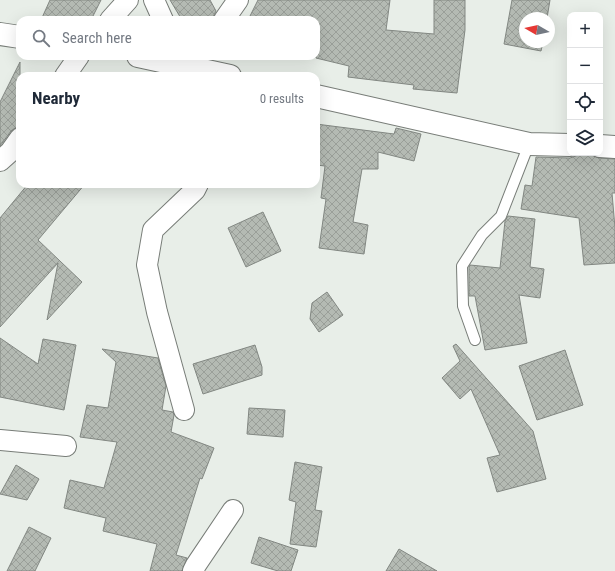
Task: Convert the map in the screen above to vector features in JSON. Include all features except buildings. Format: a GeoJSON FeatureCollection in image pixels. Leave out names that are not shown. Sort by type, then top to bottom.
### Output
{"type":"FeatureCollection","features":[{"type":"Feature","properties":{"kind":"street"},"geometry":{"type":"LineString","coordinates":[[114,16],[128,0]]}},
{"type":"Feature","properties":{"kind":"street"},"geometry":{"type":"LineString","coordinates":[[154,0],[161,16]]}},
{"type":"Feature","properties":{"kind":"street"},"geometry":{"type":"LineString","coordinates":[[227,16],[238,0]]}},
{"type":"Feature","properties":{"kind":"street"},"geometry":{"type":"LineString","coordinates":[[0,34],[16,36]]}},
{"type":"Feature","properties":{"kind":"street"},"geometry":{"type":"LineString","coordinates":[[68,72],[76,60]]}},
{"type":"Feature","properties":{"kind":"street"},"geometry":{"type":"LineString","coordinates":[[174,60],[192,62],[216,72]]}},
{"type":"Feature","properties":{"kind":"street"},"geometry":{"type":"LineString","coordinates":[[320,97],[529,144],[567,145]]}},
{"type":"Feature","properties":{"kind":"street"},"geometry":{"type":"LineString","coordinates":[[0,161],[10,152],[16,144]]}},
{"type":"Feature","properties":{"kind":"street"},"geometry":{"type":"LineString","coordinates":[[603,146],[615,147]]}},
{"type":"Feature","properties":{"kind":"street"},"geometry":{"type":"LineString","coordinates":[[184,410],[157,312],[147,265],[153,230],[196,188]]}},
{"type":"Feature","properties":{"kind":"street"},"geometry":{"type":"LineString","coordinates":[[0,440],[66,446]]}},
{"type":"Feature","properties":{"kind":"street"},"geometry":{"type":"LineString","coordinates":[[193,571],[233,510]]}},
{"type":"Feature","properties":{"kind":"lane"},"geometry":{"type":"LineString","coordinates":[[475,340],[463,306],[462,266],[482,235],[501,216],[529,144]]}}]}
